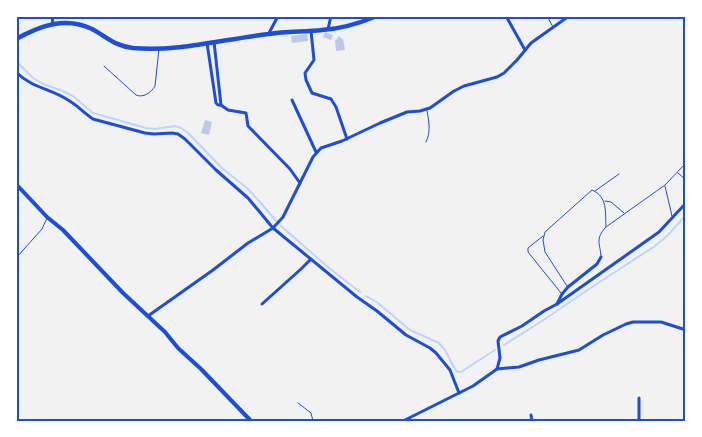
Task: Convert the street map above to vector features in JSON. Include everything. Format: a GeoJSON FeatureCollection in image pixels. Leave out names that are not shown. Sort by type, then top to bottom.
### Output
{"type":"FeatureCollection","features":[{"type":"Feature","properties":{"kind":"main road"},"geometry":{"type":"LineString","coordinates":[[16,39],[35,29],[53,24],[74,24],[92,29],[115,44],[122,46],[159,48],[208,43],[270,33],[328,30],[377,16]]}},
{"type":"Feature","properties":{"kind":"street"},"geometry":{"type":"LineString","coordinates":[[52,16],[53,24]]}},
{"type":"Feature","properties":{"kind":"street"},"geometry":{"type":"LineString","coordinates":[[270,33],[278,16]]}},
{"type":"Feature","properties":{"kind":"street"},"geometry":{"type":"LineString","coordinates":[[328,30],[331,16]]}},
{"type":"Feature","properties":{"kind":"street"},"geometry":{"type":"LineString","coordinates":[[506,16],[525,50]]}},
{"type":"Feature","properties":{"kind":"street"},"geometry":{"type":"LineString","coordinates":[[148,316],[214,270],[248,243],[272,228],[284,217],[316,152],[321,148],[347,139],[407,112],[427,109],[464,86],[497,77],[504,73],[531,43],[570,16]]}},
{"type":"Feature","properties":{"kind":"street"},"geometry":{"type":"LineString","coordinates":[[311,31],[314,60],[305,73],[306,80],[312,93],[331,99],[336,107],[347,139]]}},
{"type":"Feature","properties":{"kind":"street"},"geometry":{"type":"LineString","coordinates":[[214,42],[221,105]]}},
{"type":"Feature","properties":{"kind":"street"},"geometry":{"type":"LineString","coordinates":[[208,43],[216,103],[228,110],[246,113],[248,126],[290,169],[300,183]]}},
{"type":"Feature","properties":{"kind":"street"},"geometry":{"type":"LineString","coordinates":[[16,72],[29,83],[58,94],[70,101],[93,119],[145,133],[178,134],[185,139],[248,198],[272,228],[406,335],[436,353],[450,370],[459,392]]}},
{"type":"Feature","properties":{"kind":"street"},"geometry":{"type":"LineString","coordinates":[[292,100],[316,152]]}},
{"type":"Feature","properties":{"kind":"street"},"geometry":{"type":"LineString","coordinates":[[16,184],[123,293],[165,332],[178,348],[251,421]]}},
{"type":"Feature","properties":{"kind":"street"},"geometry":{"type":"LineString","coordinates":[[497,369],[500,358],[498,341],[500,337],[522,326],[556,304],[659,232],[686,202]]}},
{"type":"Feature","properties":{"kind":"street"},"geometry":{"type":"LineString","coordinates":[[556,304],[568,287],[597,264],[601,257]]}},
{"type":"Feature","properties":{"kind":"street"},"geometry":{"type":"LineString","coordinates":[[262,304],[311,259]]}},
{"type":"Feature","properties":{"kind":"street"},"geometry":{"type":"LineString","coordinates":[[403,421],[473,386],[497,369],[519,367],[578,350],[602,335],[626,324],[633,322],[661,322],[686,330]]}},
{"type":"Feature","properties":{"kind":"street"},"geometry":{"type":"LineString","coordinates":[[639,398],[639,421]]}},
{"type":"Feature","properties":{"kind":"street"},"geometry":{"type":"LineString","coordinates":[[531,415],[532,421]]}},
{"type":"Feature","properties":{"kind":"lane"},"geometry":{"type":"LineString","coordinates":[[547,16],[553,28]]}},
{"type":"Feature","properties":{"kind":"lane"},"geometry":{"type":"LineString","coordinates":[[104,66],[136,95],[144,96],[155,86],[159,48]]}},
{"type":"Feature","properties":{"kind":"lane"},"geometry":{"type":"LineString","coordinates":[[426,142],[429,136],[430,122],[427,109]]}},
{"type":"Feature","properties":{"kind":"lane"},"geometry":{"type":"LineString","coordinates":[[601,257],[598,240],[606,228],[665,185],[686,163]]}},
{"type":"Feature","properties":{"kind":"lane"},"geometry":{"type":"LineString","coordinates":[[678,172],[686,180]]}},
{"type":"Feature","properties":{"kind":"lane"},"geometry":{"type":"LineString","coordinates":[[568,287],[545,252],[543,240],[545,232],[592,190],[594,191],[619,174]]}},
{"type":"Feature","properties":{"kind":"lane"},"geometry":{"type":"LineString","coordinates":[[665,185],[673,217]]}},
{"type":"Feature","properties":{"kind":"lane"},"geometry":{"type":"LineString","coordinates":[[594,191],[604,201],[606,228]]}},
{"type":"Feature","properties":{"kind":"lane"},"geometry":{"type":"LineString","coordinates":[[604,201],[611,202],[625,214]]}},
{"type":"Feature","properties":{"kind":"lane"},"geometry":{"type":"LineString","coordinates":[[16,258],[42,229],[48,217]]}},
{"type":"Feature","properties":{"kind":"lane"},"geometry":{"type":"LineString","coordinates":[[545,235],[528,248],[528,252],[562,294]]}},
{"type":"Feature","properties":{"kind":"lane"},"geometry":{"type":"LineString","coordinates":[[298,403],[311,413],[313,421]]}},
{"type":"Feature","properties":{"kind":"building"},"geometry":{"type":"Polygon","coordinates":[[[325,32],[333,35],[331,40],[323,37],[325,32]]]}},
{"type":"Feature","properties":{"kind":"building"},"geometry":{"type":"Polygon","coordinates":[[[307,34],[308,41],[292,43],[291,36],[307,34]]]}},
{"type":"Feature","properties":{"kind":"building"},"geometry":{"type":"Polygon","coordinates":[[[339,36],[343,39],[345,50],[336,51],[335,40],[339,36]]]}},
{"type":"Feature","properties":{"kind":"building"},"geometry":{"type":"Polygon","coordinates":[[[205,120],[212,122],[209,135],[201,133],[205,120]]]}},
{"type":"Feature","properties":{"kind":"waterway"},"geometry":{"type":"LineString","coordinates":[[16,61],[33,78],[73,96],[93,113],[146,128],[155,129],[175,126],[181,128],[223,169],[247,188],[277,222]]}},
{"type":"Feature","properties":{"kind":"waterway"},"geometry":{"type":"LineString","coordinates":[[504,345],[655,246],[686,215]]}},
{"type":"Feature","properties":{"kind":"waterway"},"geometry":{"type":"LineString","coordinates":[[281,226],[360,292]]}},
{"type":"Feature","properties":{"kind":"waterway"},"geometry":{"type":"LineString","coordinates":[[366,296],[378,303],[410,330],[439,343],[456,371],[461,372],[495,350]]}}]}
